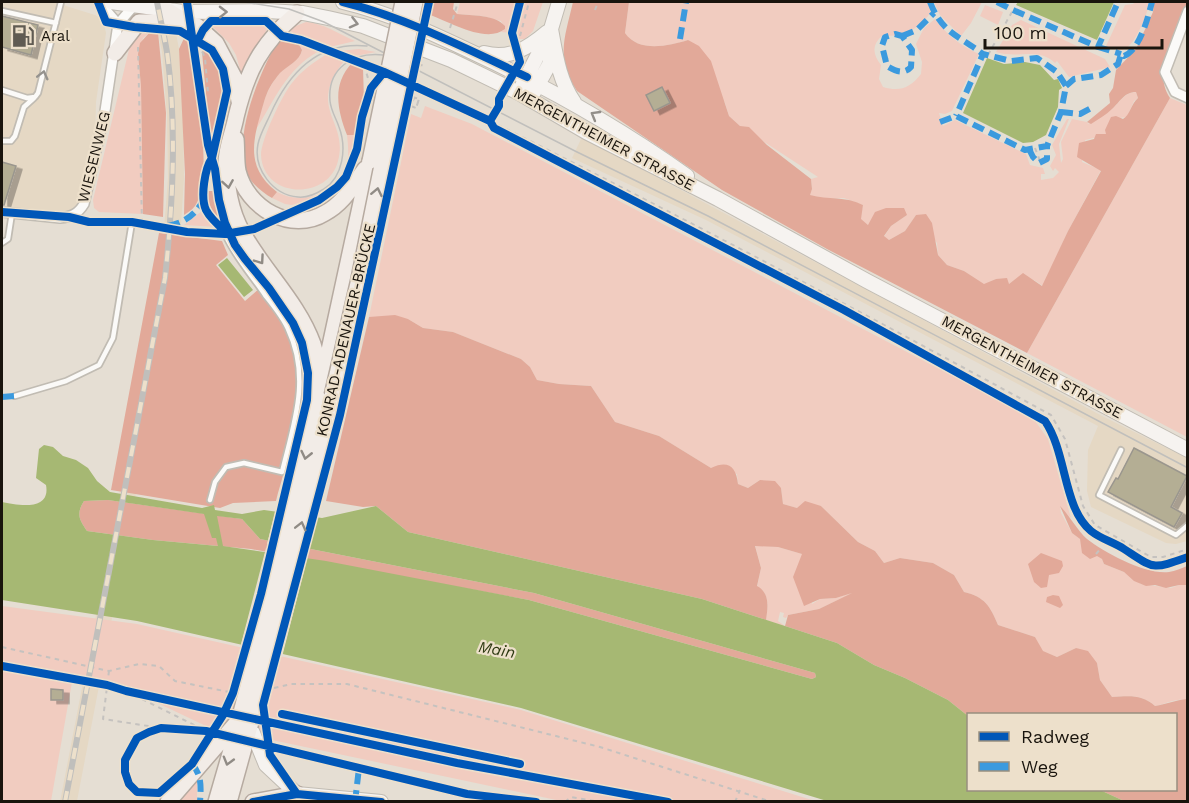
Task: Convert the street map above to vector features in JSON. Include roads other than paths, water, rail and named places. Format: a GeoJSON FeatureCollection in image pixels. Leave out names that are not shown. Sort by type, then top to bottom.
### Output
{"type":"FeatureCollection","features":[{"type":"Feature","properties":{"kind":"main road","name":"MERGENTHEIMER STRASSE"},"geometry":{"type":"LineString","coordinates":[[111,2],[203,13],[267,11],[297,13],[345,21],[389,34],[451,60],[524,96],[586,132],[718,199],[867,281],[1188,450]]}},
{"type":"Feature","properties":{"kind":"main road","name":"MERGENTHEIMER STRASSE"},"geometry":{"type":"LineString","coordinates":[[140,6],[189,8],[203,2]]}},
{"type":"Feature","properties":{"kind":"main road","name":"MERGENTHEIMER STRASSE"},"geometry":{"type":"LineString","coordinates":[[343,2],[388,15],[446,39],[576,104],[650,149],[718,199]]}},
{"type":"Feature","properties":{"kind":"main road"},"geometry":{"type":"LineString","coordinates":[[318,398],[403,2]]}},
{"type":"Feature","properties":{"kind":"main road","name":"KONRAD-ADENAUER-BRÜCKE"},"geometry":{"type":"LineString","coordinates":[[244,723],[318,455],[359,279],[415,2]]}},
{"type":"Feature","properties":{"kind":"main road"},"geometry":{"type":"LineString","coordinates":[[524,96],[532,81],[559,2]]}},
{"type":"Feature","properties":{"kind":"main road"},"geometry":{"type":"LineString","coordinates":[[165,9],[203,30],[216,43],[235,79],[239,101]]}},
{"type":"Feature","properties":{"kind":"main road"},"geometry":{"type":"LineString","coordinates":[[297,13],[277,30],[258,55],[239,101],[225,164],[233,208],[246,239],[307,329],[318,362],[318,398]]}},
{"type":"Feature","properties":{"kind":"main road"},"geometry":{"type":"LineString","coordinates":[[115,53],[138,22],[186,22]]}},
{"type":"Feature","properties":{"kind":"main road"},"geometry":{"type":"LineString","coordinates":[[466,49],[491,55],[511,55],[526,49],[551,29]]}},
{"type":"Feature","properties":{"kind":"main road"},"geometry":{"type":"LineString","coordinates":[[551,29],[560,76],[576,104]]}},
{"type":"Feature","properties":{"kind":"main road"},"geometry":{"type":"LineString","coordinates":[[236,118],[238,171],[249,193],[264,209],[280,217],[297,221],[327,213],[344,199],[370,161]]}},
{"type":"Feature","properties":{"kind":"main road","name":"KONRAD-ADENAUER-BRÜCKE"},"geometry":{"type":"LineString","coordinates":[[244,723],[318,398]]}},
{"type":"Feature","properties":{"kind":"main road"},"geometry":{"type":"LineString","coordinates":[[244,723],[266,765],[297,794]]}},
{"type":"Feature","properties":{"kind":"main road"},"geometry":{"type":"LineString","coordinates":[[168,801],[244,723]]}},
{"type":"Feature","properties":{"kind":"main road"},"geometry":{"type":"LineString","coordinates":[[216,801],[244,723]]}},
{"type":"Feature","properties":{"kind":"main road"},"geometry":{"type":"LineString","coordinates":[[229,801],[244,723]]}},
{"type":"Feature","properties":{"kind":"main road"},"geometry":{"type":"LineString","coordinates":[[253,801],[297,794],[381,801]]}},
{"type":"Feature","properties":{"kind":"street"},"geometry":{"type":"LineString","coordinates":[[99,2],[118,24],[131,9],[140,6]]}},
{"type":"Feature","properties":{"kind":"street"},"geometry":{"type":"LineString","coordinates":[[1188,11],[1165,72],[1175,92],[1188,98]]}},
{"type":"Feature","properties":{"kind":"street","name":"WIESENWEG"},"geometry":{"type":"LineString","coordinates":[[2,212],[60,218],[69,217],[81,210],[105,111],[118,24]]}},
{"type":"Feature","properties":{"kind":"lane"},"geometry":{"type":"LineString","coordinates":[[2,141],[11,141],[15,136],[24,107],[38,93],[61,2]]}},
{"type":"Feature","properties":{"kind":"lane"},"geometry":{"type":"LineString","coordinates":[[2,11],[56,23]]}},
{"type":"Feature","properties":{"kind":"lane"},"geometry":{"type":"LineString","coordinates":[[2,90],[27,98],[35,97]]}},
{"type":"Feature","properties":{"kind":"lane"},"geometry":{"type":"LineString","coordinates":[[2,243],[8,238],[12,213]]}},
{"type":"Feature","properties":{"kind":"lane"},"geometry":{"type":"LineString","coordinates":[[15,396],[66,381],[99,365],[113,338],[132,222]]}},
{"type":"Feature","properties":{"kind":"lane"},"geometry":{"type":"LineString","coordinates":[[210,500],[215,482],[226,467],[244,463],[282,472],[300,400],[300,374],[295,347],[288,327],[265,293],[242,266],[225,234]]}},
{"type":"Feature","properties":{"kind":"lane"},"geometry":{"type":"LineString","coordinates":[[1121,450],[1099,495],[1176,535],[1188,525]]}},
{"type":"Feature","properties":{"kind":"water"},"geometry":{"type":"Polygon","coordinates":[[[1018,2],[1114,2],[1097,40],[1016,5],[1018,2]]]}},
{"type":"Feature","properties":{"kind":"water"},"geometry":{"type":"Polygon","coordinates":[[[987,58],[1004,64],[1025,62],[1040,65],[1054,80],[1058,79],[1062,88],[1059,90],[1058,107],[1046,135],[1033,142],[1023,143],[963,113],[987,58]]]}},
{"type":"Feature","properties":{"kind":"water"},"geometry":{"type":"Polygon","coordinates":[[[227,258],[253,290],[244,297],[218,265],[227,258]]]}},
{"type":"Feature","properties":{"kind":"water","name":"Main"},"geometry":{"type":"Polygon","coordinates":[[[44,445],[53,447],[63,456],[76,460],[88,468],[97,481],[110,492],[202,508],[214,505],[215,510],[242,514],[264,510],[322,518],[376,506],[408,532],[702,599],[837,643],[874,665],[948,700],[967,715],[967,791],[1102,791],[1124,801],[827,801],[521,708],[137,621],[2,600],[2,502],[24,505],[38,503],[46,494],[46,485],[36,478],[39,449],[44,445]],[[108,500],[84,501],[80,509],[82,523],[87,531],[218,546],[216,538],[212,538],[204,514],[108,500]],[[217,516],[223,546],[326,561],[529,600],[812,679],[816,677],[815,673],[534,593],[260,539],[242,519],[217,516]]]}},
{"type":"Feature","properties":{"kind":"tram line"},"geometry":{"type":"LineString","coordinates":[[244,2],[289,9],[324,22],[575,151],[708,216],[1188,468]]}},
{"type":"Feature","properties":{"kind":"tram line"},"geometry":{"type":"LineString","coordinates":[[367,46],[334,49],[320,55],[296,74],[277,100],[260,137],[257,153],[262,171],[273,186],[280,191],[298,197],[308,196],[330,184],[339,170],[343,153],[341,135],[330,101],[333,79],[344,64],[352,60],[362,56],[383,55]]}},
{"type":"Feature","properties":{"kind":"railway"},"geometry":{"type":"LineString","coordinates":[[65,802],[165,278],[172,193],[173,137],[167,52],[157,2]]}},
{"type":"Feature","properties":{"kind":"place","name":"Aral"},"geometry":{"type":"Point","coordinates":[23,36]}}]}
